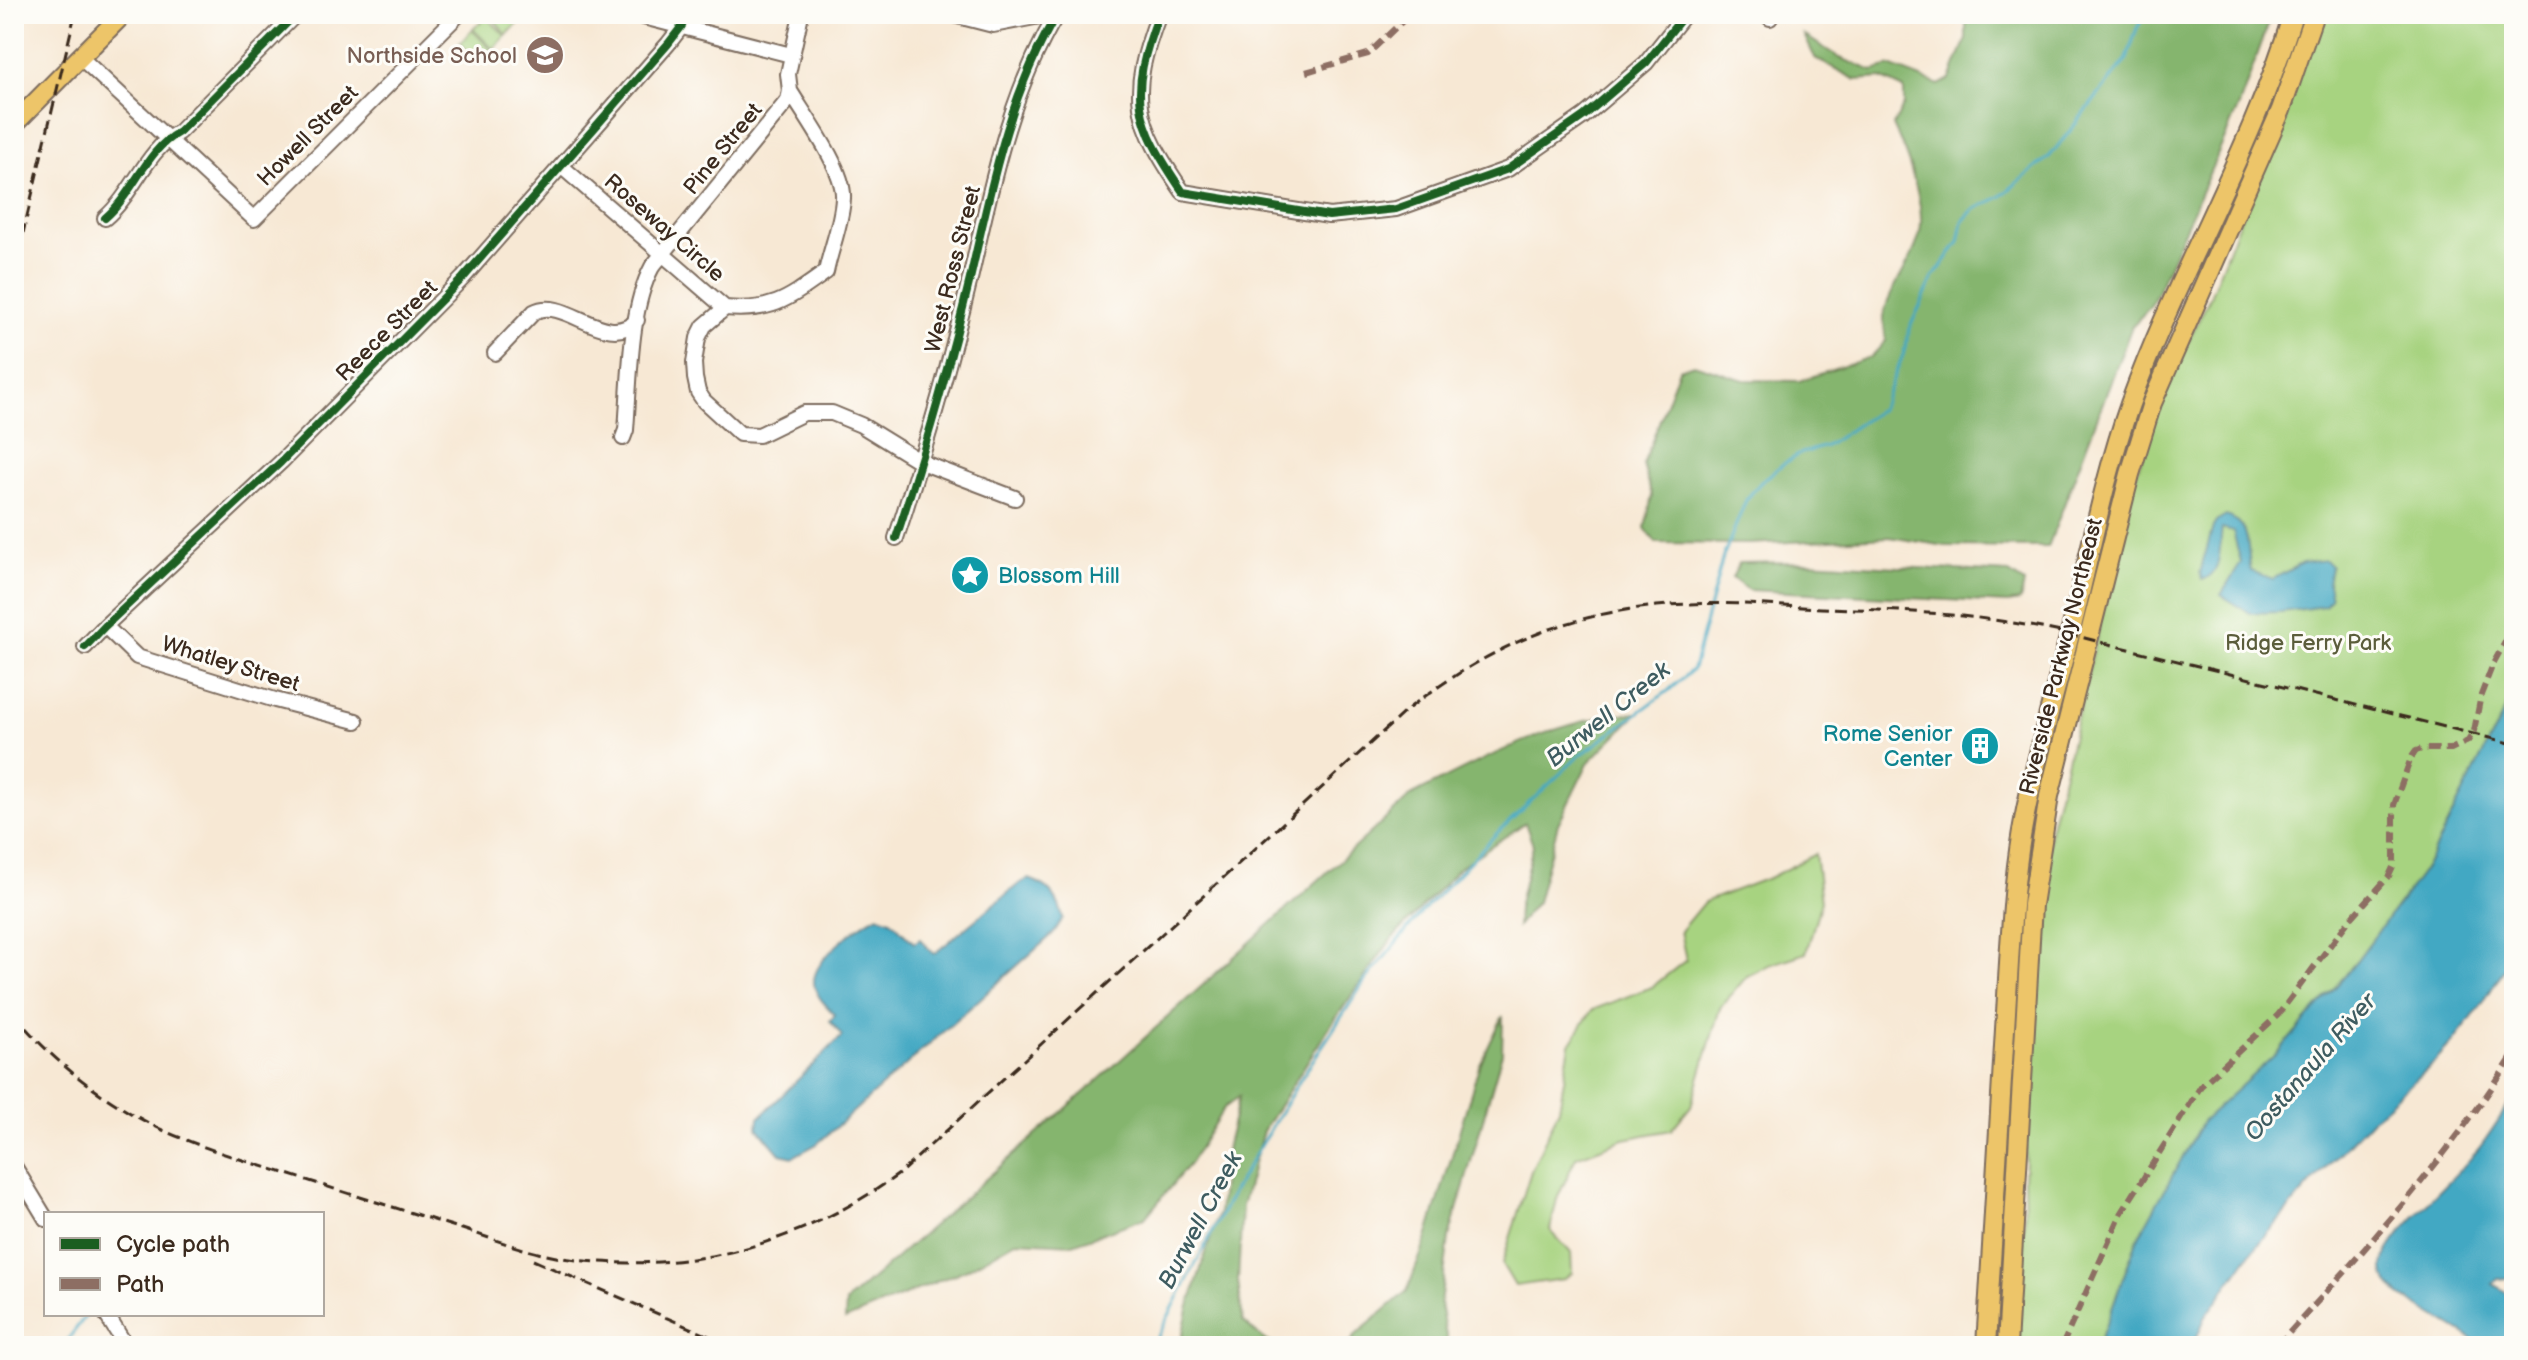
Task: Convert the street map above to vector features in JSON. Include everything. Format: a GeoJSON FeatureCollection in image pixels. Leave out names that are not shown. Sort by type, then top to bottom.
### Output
{"type":"FeatureCollection","features":[{"type":"Feature","properties":{"kind":"main road"},"geometry":{"type":"LineString","coordinates":[[14,124],[123,14]]}},
{"type":"Feature","properties":{"kind":"main road","name":"Riverside Parkway Northeast"},"geometry":{"type":"LineString","coordinates":[[1986,1346],[2014,890],[2024,818],[2129,405],[2252,127],[2293,14]]}},
{"type":"Feature","properties":{"kind":"main road","name":"Riverside Parkway Northeast"},"geometry":{"type":"LineString","coordinates":[[2007,1346],[2032,905],[2049,796],[2130,474],[2152,403],[2277,120],[2314,14]]}},
{"type":"Feature","properties":{"kind":"street"},"geometry":{"type":"LineString","coordinates":[[105,218],[120,205],[162,143],[179,132],[296,14]]}},
{"type":"Feature","properties":{"kind":"street","name":"Howell Street"},"geometry":{"type":"LineString","coordinates":[[169,138],[254,219],[459,14]]}},
{"type":"Feature","properties":{"kind":"street"},"geometry":{"type":"LineString","coordinates":[[632,14],[684,20],[791,55]]}},
{"type":"Feature","properties":{"kind":"street","name":"Pine Street"},"geometry":{"type":"LineString","coordinates":[[623,438],[644,282],[782,109],[790,91],[788,74],[801,14]]}},
{"type":"Feature","properties":{"kind":"street"},"geometry":{"type":"LineString","coordinates":[[950,14],[993,25],[1046,17]]}},
{"type":"Feature","properties":{"kind":"street"},"geometry":{"type":"LineString","coordinates":[[1159,14],[1141,69],[1140,106],[1155,150],[1183,192],[1329,216],[1396,209],[1508,169],[1584,116],[1646,63],[1685,14]]}},
{"type":"Feature","properties":{"kind":"street","name":"West Ross Street"},"geometry":{"type":"LineString","coordinates":[[896,538],[921,462],[970,279],[998,157],[1046,17]]}},
{"type":"Feature","properties":{"kind":"street","name":"Reece Street"},"geometry":{"type":"LineString","coordinates":[[85,647],[281,462],[463,278],[684,20]]}},
{"type":"Feature","properties":{"kind":"street"},"geometry":{"type":"LineString","coordinates":[[80,57],[169,138]]}},
{"type":"Feature","properties":{"kind":"street","name":"Roseway Circle"},"geometry":{"type":"LineString","coordinates":[[561,166],[725,308],[754,310],[788,299],[826,272],[844,195],[826,146],[790,91]]}},
{"type":"Feature","properties":{"kind":"street"},"geometry":{"type":"LineString","coordinates":[[495,353],[534,312],[542,308],[607,328],[625,328],[637,320]]}},
{"type":"Feature","properties":{"kind":"street"},"geometry":{"type":"LineString","coordinates":[[725,308],[704,326],[698,338],[695,378],[704,401],[740,434],[759,435],[804,413],[832,413],[861,425],[921,462],[1015,498]]}},
{"type":"Feature","properties":{"kind":"street","name":"Whatley Street"},"geometry":{"type":"LineString","coordinates":[[105,626],[137,657],[275,700],[356,721]]}},
{"type":"Feature","properties":{"kind":"street"},"geometry":{"type":"LineString","coordinates":[[14,1166],[44,1216]]}},
{"type":"Feature","properties":{"kind":"street"},"geometry":{"type":"LineString","coordinates":[[107,1316],[126,1346]]}},
{"type":"Feature","properties":{"kind":"green space"},"geometry":{"type":"Polygon","coordinates":[[[489,14],[511,14],[519,22],[507,35],[489,14]]]}},
{"type":"Feature","properties":{"kind":"green space"},"geometry":{"type":"Polygon","coordinates":[[[1966,14],[2272,14],[2239,106],[2151,306],[2132,326],[2048,547],[1946,546],[1889,537],[1749,544],[1656,543],[1645,528],[1652,496],[1643,465],[1679,369],[1694,364],[1744,380],[1799,381],[1871,357],[1886,341],[1885,310],[1920,232],[1917,192],[1893,125],[1904,105],[1904,89],[1881,78],[1856,80],[1815,58],[1804,35],[1840,58],[1873,71],[1890,66],[1939,85],[1950,79],[1966,39],[1966,14]]]}},
{"type":"Feature","properties":{"kind":"green space","name":"Ridge Ferry Park"},"geometry":{"type":"Polygon","coordinates":[[[2320,14],[2514,14],[2514,692],[2426,867],[2345,976],[2278,1052],[2137,1240],[2098,1346],[2015,1346],[2018,1250],[2025,1222],[2024,1178],[2038,941],[2050,830],[2137,472],[2164,391],[2209,299],[2320,14]]]}},
{"type":"Feature","properties":{"kind":"green space"},"geometry":{"type":"Polygon","coordinates":[[[486,17],[506,36],[493,49],[473,29],[486,17]]]}},
{"type":"Feature","properties":{"kind":"green space"},"geometry":{"type":"Polygon","coordinates":[[[472,30],[491,49],[479,62],[460,43],[472,30]]]}},
{"type":"Feature","properties":{"kind":"green space"},"geometry":{"type":"Polygon","coordinates":[[[1807,562],[2009,573],[2024,583],[2020,601],[2008,603],[1748,590],[1732,578],[1739,563],[1807,562]]]}},
{"type":"Feature","properties":{"kind":"green space"},"geometry":{"type":"Polygon","coordinates":[[[1638,713],[1588,763],[1558,824],[1537,902],[1517,926],[1518,908],[1533,845],[1525,823],[1459,868],[1391,940],[1328,1029],[1263,1131],[1242,1206],[1238,1281],[1243,1321],[1264,1340],[1278,1346],[1180,1346],[1188,1309],[1219,1212],[1227,1145],[1239,1097],[1224,1108],[1190,1163],[1145,1218],[1073,1244],[1016,1241],[967,1269],[845,1320],[846,1302],[1095,1083],[1411,796],[1492,755],[1550,731],[1609,716],[1638,713]]]}},
{"type":"Feature","properties":{"kind":"green space"},"geometry":{"type":"Polygon","coordinates":[[[1815,854],[1821,901],[1806,953],[1747,976],[1720,1008],[1691,1106],[1671,1130],[1624,1139],[1576,1157],[1557,1199],[1550,1230],[1571,1253],[1572,1273],[1564,1279],[1515,1286],[1502,1264],[1531,1171],[1559,1109],[1570,1044],[1592,1010],[1652,987],[1686,960],[1680,931],[1704,902],[1771,877],[1815,854]]]}},
{"type":"Feature","properties":{"kind":"green space"},"geometry":{"type":"Polygon","coordinates":[[[1503,1016],[1502,1053],[1449,1238],[1440,1304],[1448,1346],[1348,1346],[1357,1334],[1407,1291],[1427,1238],[1479,1066],[1503,1016]]]}},
{"type":"Feature","properties":{"kind":"water"},"geometry":{"type":"Polygon","coordinates":[[[2226,516],[2241,524],[2247,538],[2251,571],[2273,579],[2302,563],[2325,560],[2331,566],[2328,584],[2331,599],[2325,606],[2250,613],[2221,595],[2241,563],[2233,531],[2222,528],[2217,566],[2209,577],[2202,580],[2200,573],[2213,527],[2226,516]]]}},
{"type":"Feature","properties":{"kind":"water","name":"Oostanaula River"},"geometry":{"type":"Polygon","coordinates":[[[2514,692],[2514,953],[2481,1006],[2433,1064],[2373,1118],[2250,1254],[2205,1318],[2193,1346],[2098,1346],[2137,1240],[2202,1122],[2278,1052],[2345,976],[2426,867],[2514,692]]]}},
{"type":"Feature","properties":{"kind":"water"},"geometry":{"type":"Polygon","coordinates":[[[1029,879],[1047,889],[1059,905],[1063,918],[1055,932],[817,1144],[793,1157],[780,1154],[758,1128],[759,1118],[842,1036],[830,1021],[835,1015],[819,996],[814,983],[815,974],[828,954],[878,915],[891,920],[914,943],[920,939],[934,954],[1020,883],[1029,879]]]}},
{"type":"Feature","properties":{"kind":"water"},"geometry":{"type":"Polygon","coordinates":[[[2514,1097],[2514,1277],[2498,1279],[2493,1284],[2514,1297],[2514,1346],[2484,1346],[2401,1296],[2386,1279],[2383,1266],[2396,1239],[2476,1152],[2514,1097]]]}},
{"type":"Feature","properties":{"kind":"waterway","name":"Burwell Creek"},"geometry":{"type":"LineString","coordinates":[[1153,1346],[1235,1188],[1365,981],[1421,913],[1498,832],[1578,757],[1693,669],[1723,557],[1746,500],[1760,483],[1783,464],[1802,453],[1826,446],[1881,409],[1903,355],[1911,325],[1933,278],[1959,242],[1963,221],[1973,210],[2000,197],[2050,156],[2127,59],[2137,28],[2146,14]]}},
{"type":"Feature","properties":{"kind":"waterway"},"geometry":{"type":"LineString","coordinates":[[63,1346],[86,1316]]}},
{"type":"Feature","properties":{"kind":"railway"},"geometry":{"type":"LineString","coordinates":[[14,271],[75,14]]}},
{"type":"Feature","properties":{"kind":"railway"},"geometry":{"type":"LineString","coordinates":[[14,1014],[61,1063],[96,1091],[154,1126],[215,1151],[542,1254],[608,1262],[691,1259],[755,1246],[815,1223],[899,1174],[1409,708],[1474,664],[1507,647],[1574,621],[1648,607],[1705,604],[1754,604],[1968,617],[2056,631],[2514,744]]}},
{"type":"Feature","properties":{"kind":"railway"},"geometry":{"type":"LineString","coordinates":[[533,1260],[732,1346]]}},
{"type":"Feature","properties":{"kind":"marked path"},"geometry":{"type":"LineString","coordinates":[[1306,72],[1368,54],[1410,14]]}},
{"type":"Feature","properties":{"kind":"marked path"},"geometry":{"type":"LineString","coordinates":[[2062,1346],[2121,1214],[2201,1086],[2278,1015],[2347,923],[2389,876],[2394,865],[2394,805],[2411,758],[2422,749],[2451,749],[2468,741],[2474,731],[2481,695],[2493,664],[2514,626]]}},
{"type":"Feature","properties":{"kind":"marked path"},"geometry":{"type":"LineString","coordinates":[[2277,1346],[2432,1169],[2514,1054]]}},
{"type":"Feature","properties":{"kind":"cycle path"},"geometry":{"type":"LineString","coordinates":[[105,218],[158,150],[296,14]]}},
{"type":"Feature","properties":{"kind":"cycle path"},"geometry":{"type":"LineString","coordinates":[[85,647],[281,462],[463,278],[668,44],[682,26],[686,14]]}},
{"type":"Feature","properties":{"kind":"cycle path"},"geometry":{"type":"LineString","coordinates":[[896,538],[945,377],[1013,110],[1040,45],[1057,14]]}},
{"type":"Feature","properties":{"kind":"cycle path"},"geometry":{"type":"LineString","coordinates":[[1159,14],[1143,66],[1141,107],[1154,145],[1183,192],[1329,216],[1396,209],[1508,169],[1584,116],[1646,63],[1685,14]]}},
{"type":"Feature","properties":{"kind":"place","name":"Northside School"},"geometry":{"type":"Point","coordinates":[545,55]}},
{"type":"Feature","properties":{"kind":"place","name":"Blossom Hill"},"geometry":{"type":"Point","coordinates":[970,575]}},
{"type":"Feature","properties":{"kind":"place","name":"Rome Senior Center"},"geometry":{"type":"Point","coordinates":[1980,746]}}]}
